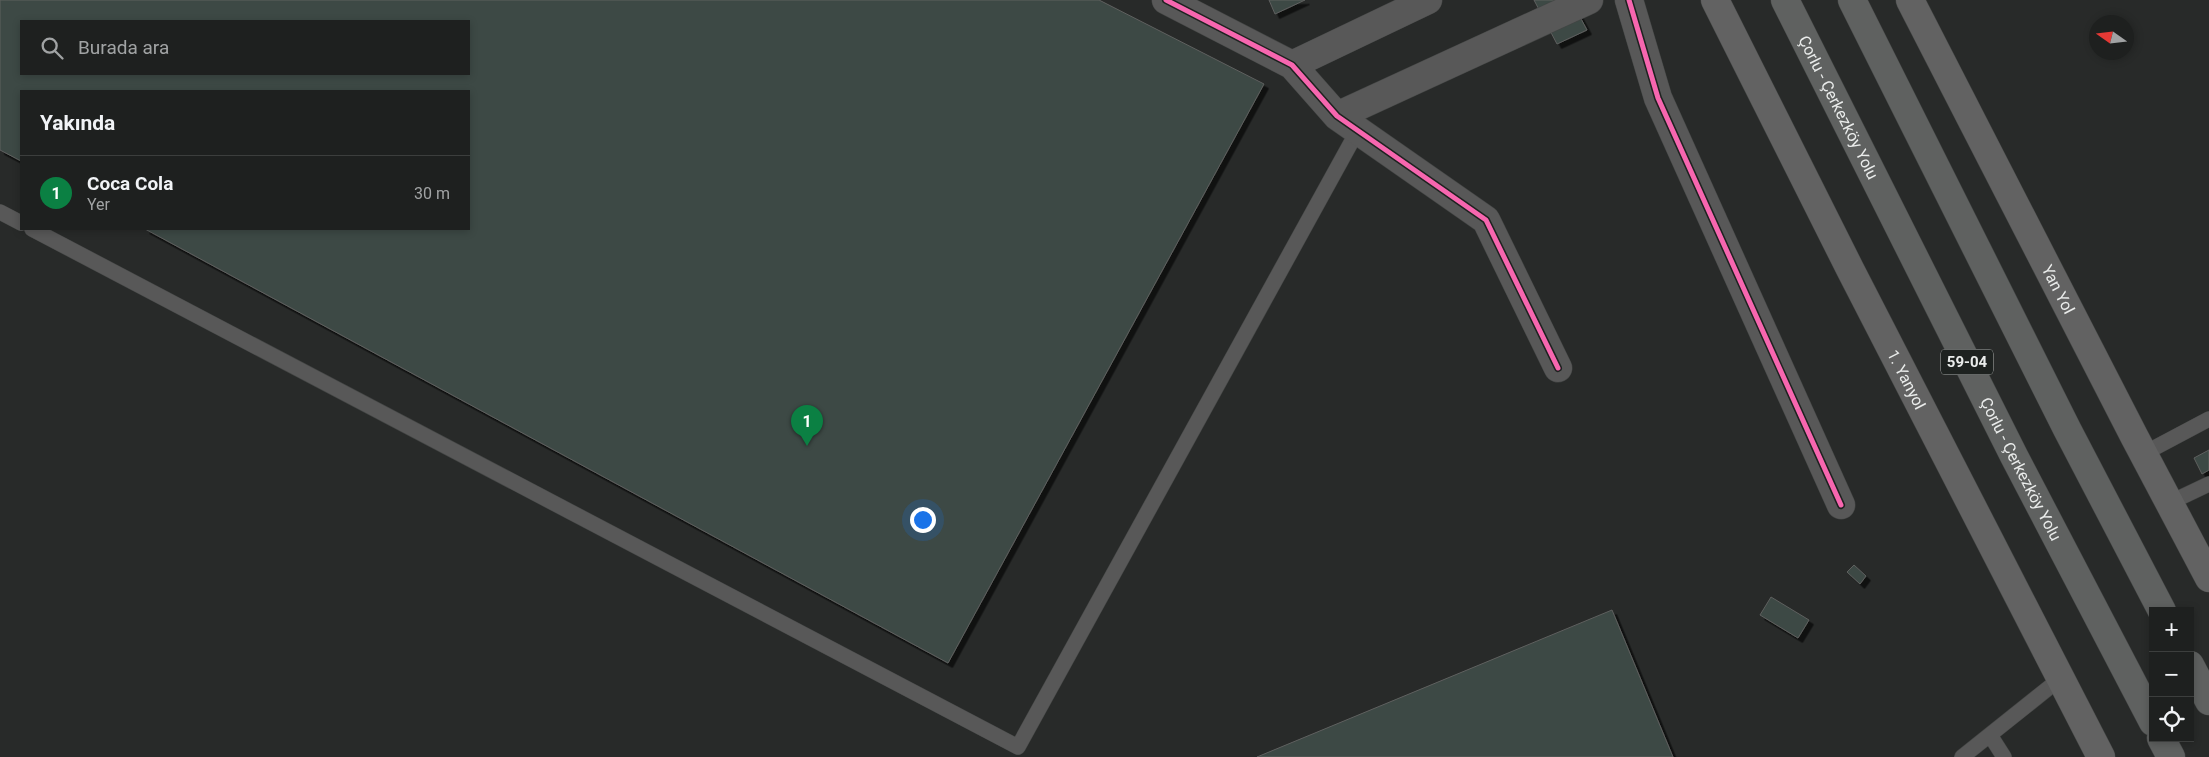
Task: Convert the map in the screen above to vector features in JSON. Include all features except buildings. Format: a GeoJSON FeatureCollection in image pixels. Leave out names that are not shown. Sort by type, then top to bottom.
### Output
{"type":"FeatureCollection","features":[{"type":"Feature","properties":{"kind":"main road","name":"1. Yanyol"},"geometry":{"type":"LineString","coordinates":[[1716,0],[1850,269],[2101,757]]}},
{"type":"Feature","properties":{"kind":"main road","name":"Çorlu - Çerkezköy Yolu"},"geometry":{"type":"LineString","coordinates":[[1785,0],[2014,456],[2149,714]]}},
{"type":"Feature","properties":{"kind":"main road"},"geometry":{"type":"LineString","coordinates":[[1852,0],[2067,429],[2160,607]]}},
{"type":"Feature","properties":{"kind":"main road","name":"Yan Yol"},"geometry":{"type":"LineString","coordinates":[[1910,0],[2143,454],[2209,578]]}},
{"type":"Feature","properties":{"kind":"main road"},"geometry":{"type":"LineString","coordinates":[[2194,673],[2209,701]]}},
{"type":"Feature","properties":{"kind":"main road"},"geometry":{"type":"LineString","coordinates":[[2163,742],[2171,757]]}},
{"type":"Feature","properties":{"kind":"street"},"geometry":{"type":"LineString","coordinates":[[1166,0],[1292,65],[1348,123],[1486,220],[1558,368]]}},
{"type":"Feature","properties":{"kind":"street"},"geometry":{"type":"LineString","coordinates":[[1292,65],[1428,0]]}},
{"type":"Feature","properties":{"kind":"street"},"geometry":{"type":"LineString","coordinates":[[1348,123],[1589,0]]}},
{"type":"Feature","properties":{"kind":"street"},"geometry":{"type":"LineString","coordinates":[[1629,0],[1658,98],[1841,505]]}},
{"type":"Feature","properties":{"kind":"lane"},"geometry":{"type":"LineString","coordinates":[[34,230],[1018,747],[1348,123]]}},
{"type":"Feature","properties":{"kind":"lane"},"geometry":{"type":"LineString","coordinates":[[0,212],[20,222]]}},
{"type":"Feature","properties":{"kind":"lane"},"geometry":{"type":"LineString","coordinates":[[2143,454],[2209,419]]}},
{"type":"Feature","properties":{"kind":"lane"},"geometry":{"type":"LineString","coordinates":[[2169,503],[2209,484]]}},
{"type":"Feature","properties":{"kind":"lane"},"geometry":{"type":"LineString","coordinates":[[1962,757],[2061,678]]}},
{"type":"Feature","properties":{"kind":"lane"},"geometry":{"type":"LineString","coordinates":[[1990,734],[2004,757]]}},
{"type":"Feature","properties":{"kind":"cycle path"},"geometry":{"type":"LineString","coordinates":[[1166,0],[1292,65],[1337,116],[1486,220],[1558,368]]}},
{"type":"Feature","properties":{"kind":"cycle path"},"geometry":{"type":"LineString","coordinates":[[1629,0],[1658,98],[1841,505]]}},
{"type":"Feature","properties":{"kind":"place","name":"Coca Cola"},"geometry":{"type":"Point","coordinates":[807,446]}}]}
